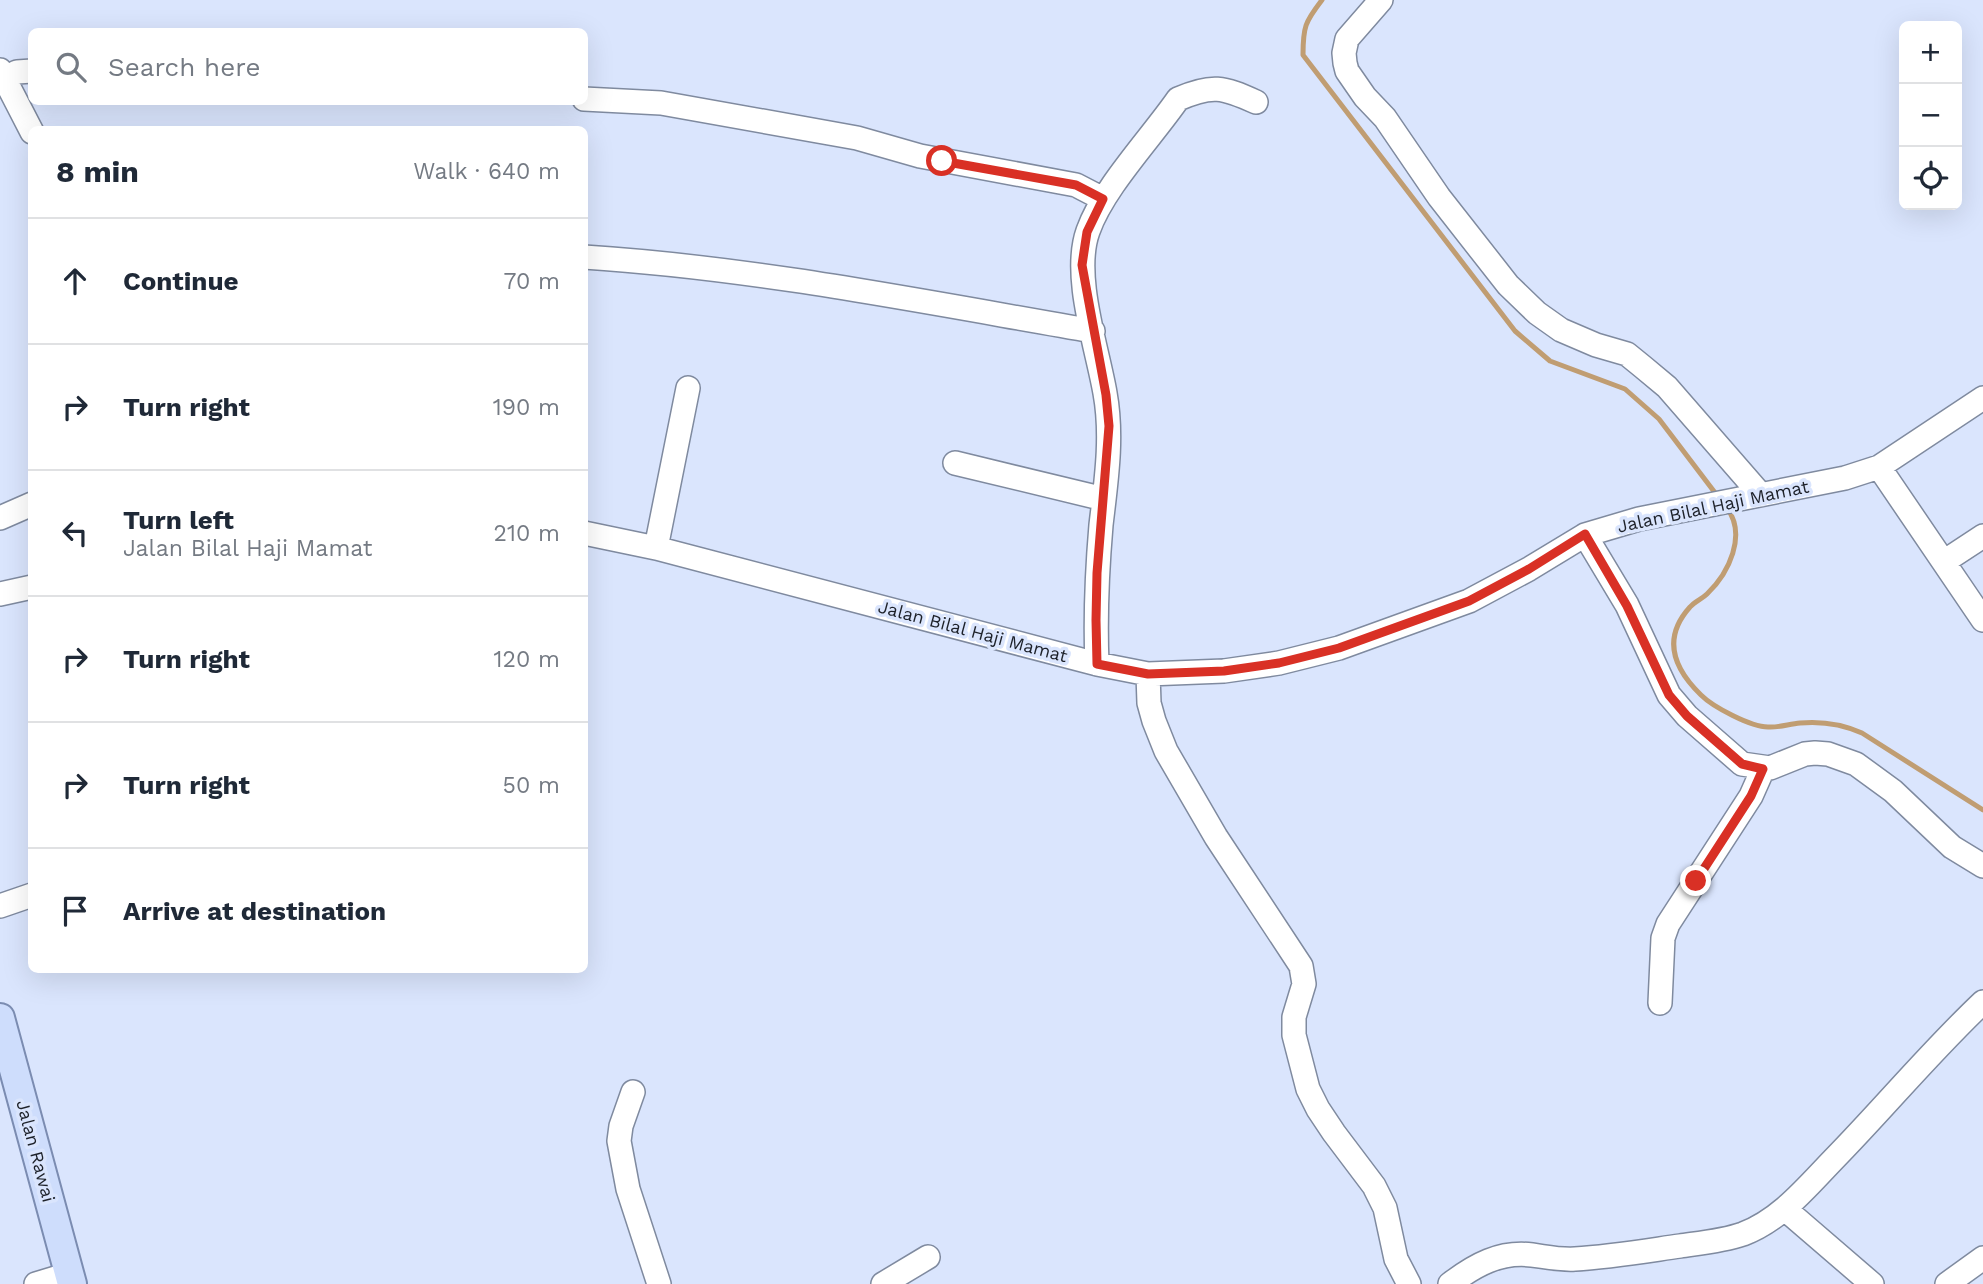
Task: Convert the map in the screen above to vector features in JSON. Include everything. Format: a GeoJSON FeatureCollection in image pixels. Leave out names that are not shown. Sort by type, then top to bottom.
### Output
{"type":"FeatureCollection","features":[{"type":"Feature","properties":{"kind":"main road","name":"Jalan Rawai"},"geometry":{"type":"LineString","coordinates":[[0,1018],[71,1279]]}},
{"type":"Feature","properties":{"kind":"street"},"geometry":{"type":"LineString","coordinates":[[1381,0],[1347,39],[1344,53],[1347,71],[1364,97],[1385,118],[1439,197],[1508,285],[1537,313],[1561,330],[1627,355],[1667,387],[1752,497]]}},
{"type":"Feature","properties":{"kind":"street"},"geometry":{"type":"LineString","coordinates":[[28,71],[2,74],[29,126]]}},
{"type":"Feature","properties":{"kind":"street"},"geometry":{"type":"LineString","coordinates":[[1097,664],[1097,584],[1109,426],[1106,395],[1082,265],[1087,232],[1103,199],[1178,99],[1196,91],[1228,89],[1256,102]]}},
{"type":"Feature","properties":{"kind":"street"},"geometry":{"type":"LineString","coordinates":[[588,99],[661,103],[857,138],[953,163],[1076,185],[1103,199]]}},
{"type":"Feature","properties":{"kind":"street"},"geometry":{"type":"LineString","coordinates":[[588,257],[653,261],[822,284],[1093,331]]}},
{"type":"Feature","properties":{"kind":"street"},"geometry":{"type":"LineString","coordinates":[[656,548],[688,388]]}},
{"type":"Feature","properties":{"kind":"street","name":"Jalan Bilal Haji Mamat"},"geometry":{"type":"LineString","coordinates":[[588,534],[656,548],[1097,664],[1148,674],[1224,671],[1279,663],[1339,648],[1469,601],[1529,569],[1585,534],[1639,519],[1845,478],[1879,467],[1983,398]]}},
{"type":"Feature","properties":{"kind":"street"},"geometry":{"type":"LineString","coordinates":[[954,463],[1104,499]]}},
{"type":"Feature","properties":{"kind":"street"},"geometry":{"type":"LineString","coordinates":[[1879,467],[1983,620]]}},
{"type":"Feature","properties":{"kind":"street"},"geometry":{"type":"LineString","coordinates":[[0,518],[28,506]]}},
{"type":"Feature","properties":{"kind":"street"},"geometry":{"type":"LineString","coordinates":[[1585,534],[1627,606],[1669,695],[1687,716],[1742,764],[1770,768],[1804,754],[1828,754],[1856,764],[1893,791],[1952,847],[1983,866]]}},
{"type":"Feature","properties":{"kind":"street"},"geometry":{"type":"LineString","coordinates":[[1945,561],[1983,536]]}},
{"type":"Feature","properties":{"kind":"street"},"geometry":{"type":"LineString","coordinates":[[0,594],[28,588]]}},
{"type":"Feature","properties":{"kind":"street"},"geometry":{"type":"LineString","coordinates":[[1148,674],[1149,703],[1166,751],[1216,837],[1301,966],[1304,984],[1294,1017],[1294,1035],[1308,1089],[1328,1125],[1374,1186],[1385,1208],[1396,1259],[1409,1284]]}},
{"type":"Feature","properties":{"kind":"street"},"geometry":{"type":"LineString","coordinates":[[1660,1003],[1663,938],[1668,924],[1751,796],[1763,769]]}},
{"type":"Feature","properties":{"kind":"street"},"geometry":{"type":"LineString","coordinates":[[0,906],[28,896]]}},
{"type":"Feature","properties":{"kind":"street"},"geometry":{"type":"LineString","coordinates":[[1450,1284],[1474,1266],[1505,1256],[1519,1254],[1572,1259],[1664,1248],[1739,1235],[1758,1228],[1785,1209],[1869,1123],[1941,1042],[1983,1002]]}},
{"type":"Feature","properties":{"kind":"street"},"geometry":{"type":"LineString","coordinates":[[633,1092],[621,1126],[619,1141],[628,1189],[659,1284]]}},
{"type":"Feature","properties":{"kind":"street"},"geometry":{"type":"LineString","coordinates":[[1785,1209],[1872,1284]]}},
{"type":"Feature","properties":{"kind":"street"},"geometry":{"type":"LineString","coordinates":[[883,1284],[928,1257]]}},
{"type":"Feature","properties":{"kind":"street"},"geometry":{"type":"LineString","coordinates":[[1947,1284],[1983,1258]]}},
{"type":"Feature","properties":{"kind":"street"},"geometry":{"type":"LineString","coordinates":[[36,1284],[71,1279]]}},
{"type":"Feature","properties":{"kind":"waterway"},"geometry":{"type":"LineString","coordinates":[[1322,0],[1306,25],[1303,55],[1515,331],[1550,361],[1625,389],[1659,419],[1719,498]]}},
{"type":"Feature","properties":{"kind":"waterway"},"geometry":{"type":"LineString","coordinates":[[1727,508],[1735,530],[1733,553],[1728,565],[1715,585],[1690,607],[1676,630],[1674,652],[1691,685],[1714,705],[1752,724],[1772,727],[1824,723],[1862,733],[1983,810]]}},
{"type":"Feature","properties":{"kind":"route"},"geometry":{"type":"LineString","coordinates":[[942,161],[1076,185],[1103,199],[1087,232],[1082,265],[1106,395],[1109,426],[1097,573],[1097,664],[1148,674],[1224,671],[1279,663],[1339,648],[1469,601],[1529,569],[1585,534],[1627,606],[1669,695],[1687,716],[1742,764],[1763,769],[1751,796],[1696,881]]}}]}
